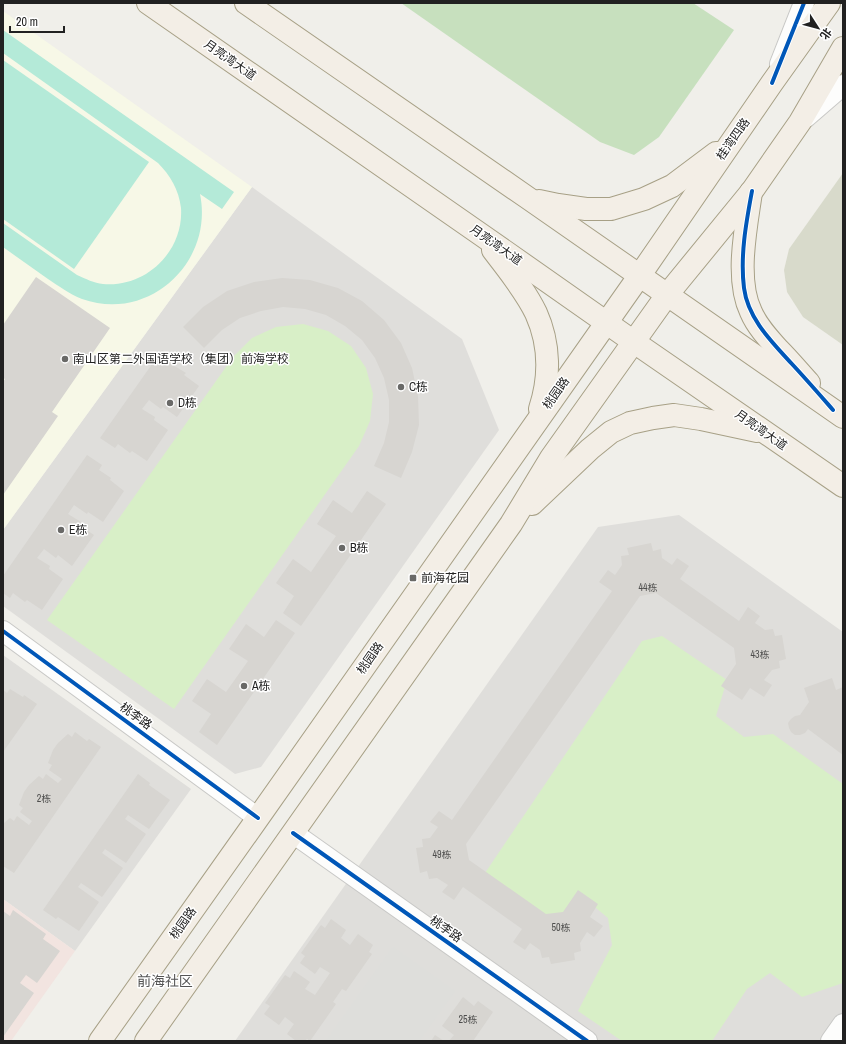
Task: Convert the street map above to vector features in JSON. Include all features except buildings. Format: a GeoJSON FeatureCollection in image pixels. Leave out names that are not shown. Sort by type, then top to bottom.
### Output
{"type":"FeatureCollection","features":[{"type":"Feature","properties":{"kind":"main road","name":"月亮湾大道"},"geometry":{"type":"LineString","coordinates":[[148,3],[843,486]]}},
{"type":"Feature","properties":{"kind":"main road"},"geometry":{"type":"LineString","coordinates":[[246,3],[838,413]]}},
{"type":"Feature","properties":{"kind":"main road","name":"桂湾四路"},"geometry":{"type":"LineString","coordinates":[[640,275],[829,3]]}},
{"type":"Feature","properties":{"kind":"main road"},"geometry":{"type":"LineString","coordinates":[[146,1041],[510,524],[551,458],[667,295],[752,191],[800,122],[843,48]]}},
{"type":"Feature","properties":{"kind":"main road"},"geometry":{"type":"LineString","coordinates":[[528,198],[558,205],[586,209],[612,209],[644,199],[672,186],[732,141]]}},
{"type":"Feature","properties":{"kind":"main road"},"geometry":{"type":"LineString","coordinates":[[752,191],[744,240],[743,259],[744,289],[749,308],[767,336],[838,413]]}},
{"type":"Feature","properties":{"kind":"main road"},"geometry":{"type":"LineString","coordinates":[[483,236],[527,297],[542,328],[546,347],[547,377],[545,394],[537,420]]}},
{"type":"Feature","properties":{"kind":"main road","name":"桃园路"},"geometry":{"type":"LineString","coordinates":[[100,1041],[640,275]]}},
{"type":"Feature","properties":{"kind":"main road"},"geometry":{"type":"LineString","coordinates":[[510,524],[590,449],[611,432],[630,422],[674,415],[701,419],[767,434]]}},
{"type":"Feature","properties":{"kind":"street"},"geometry":{"type":"LineString","coordinates":[[772,83],[804,3]]}},
{"type":"Feature","properties":{"kind":"street"},"geometry":{"type":"LineString","coordinates":[[800,122],[843,85]]}},
{"type":"Feature","properties":{"kind":"street","name":"桃李路"},"geometry":{"type":"LineString","coordinates":[[3,631],[258,818]]}},
{"type":"Feature","properties":{"kind":"street","name":"桃李路"},"geometry":{"type":"LineString","coordinates":[[293,833],[587,1041]]}},
{"type":"Feature","properties":{"kind":"street"},"geometry":{"type":"LineString","coordinates":[[831,1041],[843,1024]]}},
{"type":"Feature","properties":{"kind":"shaded area","name":"南山区第二外国语学校（集团）前海学校"},"geometry":{"type":"Polygon","coordinates":[[[3,11],[252,187],[3,530],[3,11]]]}},
{"type":"Feature","properties":{"kind":"shaded area"},"geometry":{"type":"Polygon","coordinates":[[[843,173],[843,345],[803,317],[787,292],[784,270],[789,249],[843,173]]]}},
{"type":"Feature","properties":{"kind":"shaded area"},"geometry":{"type":"Polygon","coordinates":[[[252,187],[462,339],[499,430],[261,767],[235,774],[3,606],[3,530],[252,187]]]}},
{"type":"Feature","properties":{"kind":"shaded area"},"geometry":{"type":"Polygon","coordinates":[[[679,515],[843,632],[843,1041],[235,1041],[598,527],[679,515]]]}},
{"type":"Feature","properties":{"kind":"shaded area"},"geometry":{"type":"Polygon","coordinates":[[[3,655],[191,789],[75,951],[3,899],[3,655]]]}},
{"type":"Feature","properties":{"kind":"shaded area"},"geometry":{"type":"Polygon","coordinates":[[[3,899],[75,951],[11,1041],[3,1041],[3,899]]]}},
{"type":"Feature","properties":{"kind":"shaded area"},"geometry":{"type":"Polygon","coordinates":[[[393,947],[455,991],[419,1041],[326,1041],[393,947]]]}},
{"type":"Feature","properties":{"kind":"green space"},"geometry":{"type":"Polygon","coordinates":[[[401,3],[693,3],[734,30],[659,137],[634,155],[600,142],[401,3]]]}},
{"type":"Feature","properties":{"kind":"green space"},"geometry":{"type":"Polygon","coordinates":[[[3,30],[234,192],[222,209],[200,194],[202,219],[197,242],[186,263],[171,281],[152,294],[131,302],[107,304],[82,299],[60,287],[3,247],[3,223],[77,275],[90,281],[103,284],[119,284],[134,280],[147,273],[159,264],[169,252],[176,239],[180,224],[181,208],[173,183],[158,163],[3,53],[3,30]]]}},
{"type":"Feature","properties":{"kind":"green space"},"geometry":{"type":"Polygon","coordinates":[[[3,60],[149,162],[74,269],[3,219],[3,60]]]}},
{"type":"Feature","properties":{"kind":"green space"},"geometry":{"type":"Polygon","coordinates":[[[303,324],[328,331],[351,346],[366,368],[373,394],[370,421],[359,446],[174,709],[47,620],[233,357],[252,338],[276,327],[303,324]]]}},
{"type":"Feature","properties":{"kind":"green space"},"geometry":{"type":"Polygon","coordinates":[[[662,636],[727,680],[716,716],[744,737],[773,734],[843,784],[843,983],[802,997],[770,973],[747,989],[712,1041],[622,1041],[578,1011],[612,945],[608,918],[584,898],[552,930],[485,873],[642,641],[662,636]]]}},
{"type":"Feature","properties":{"kind":"cycle path"},"geometry":{"type":"LineString","coordinates":[[772,83],[804,3]]}},
{"type":"Feature","properties":{"kind":"cycle path"},"geometry":{"type":"LineString","coordinates":[[752,191],[743,252],[744,288],[750,310],[769,338],[833,410]]}},
{"type":"Feature","properties":{"kind":"cycle path"},"geometry":{"type":"LineString","coordinates":[[3,631],[258,818]]}},
{"type":"Feature","properties":{"kind":"cycle path"},"geometry":{"type":"LineString","coordinates":[[293,833],[587,1041]]}},
{"type":"Feature","properties":{"kind":"place","name":"南山区第二外国语学校（集团）前海学校"},"geometry":{"type":"Point","coordinates":[65,359]}},
{"type":"Feature","properties":{"kind":"place","name":"C栋"},"geometry":{"type":"Point","coordinates":[401,387]}},
{"type":"Feature","properties":{"kind":"place","name":"D栋"},"geometry":{"type":"Point","coordinates":[170,403]}},
{"type":"Feature","properties":{"kind":"place","name":"E栋"},"geometry":{"type":"Point","coordinates":[61,530]}},
{"type":"Feature","properties":{"kind":"place","name":"B栋"},"geometry":{"type":"Point","coordinates":[342,548]}},
{"type":"Feature","properties":{"kind":"place","name":"前海花园"},"geometry":{"type":"Point","coordinates":[413,578]}},
{"type":"Feature","properties":{"kind":"place","name":"A栋"},"geometry":{"type":"Point","coordinates":[244,686]}},
{"type":"Feature","properties":{"kind":"district","name":"前海社区"},"geometry":{"type":"Point","coordinates":[165,981]}}]}
